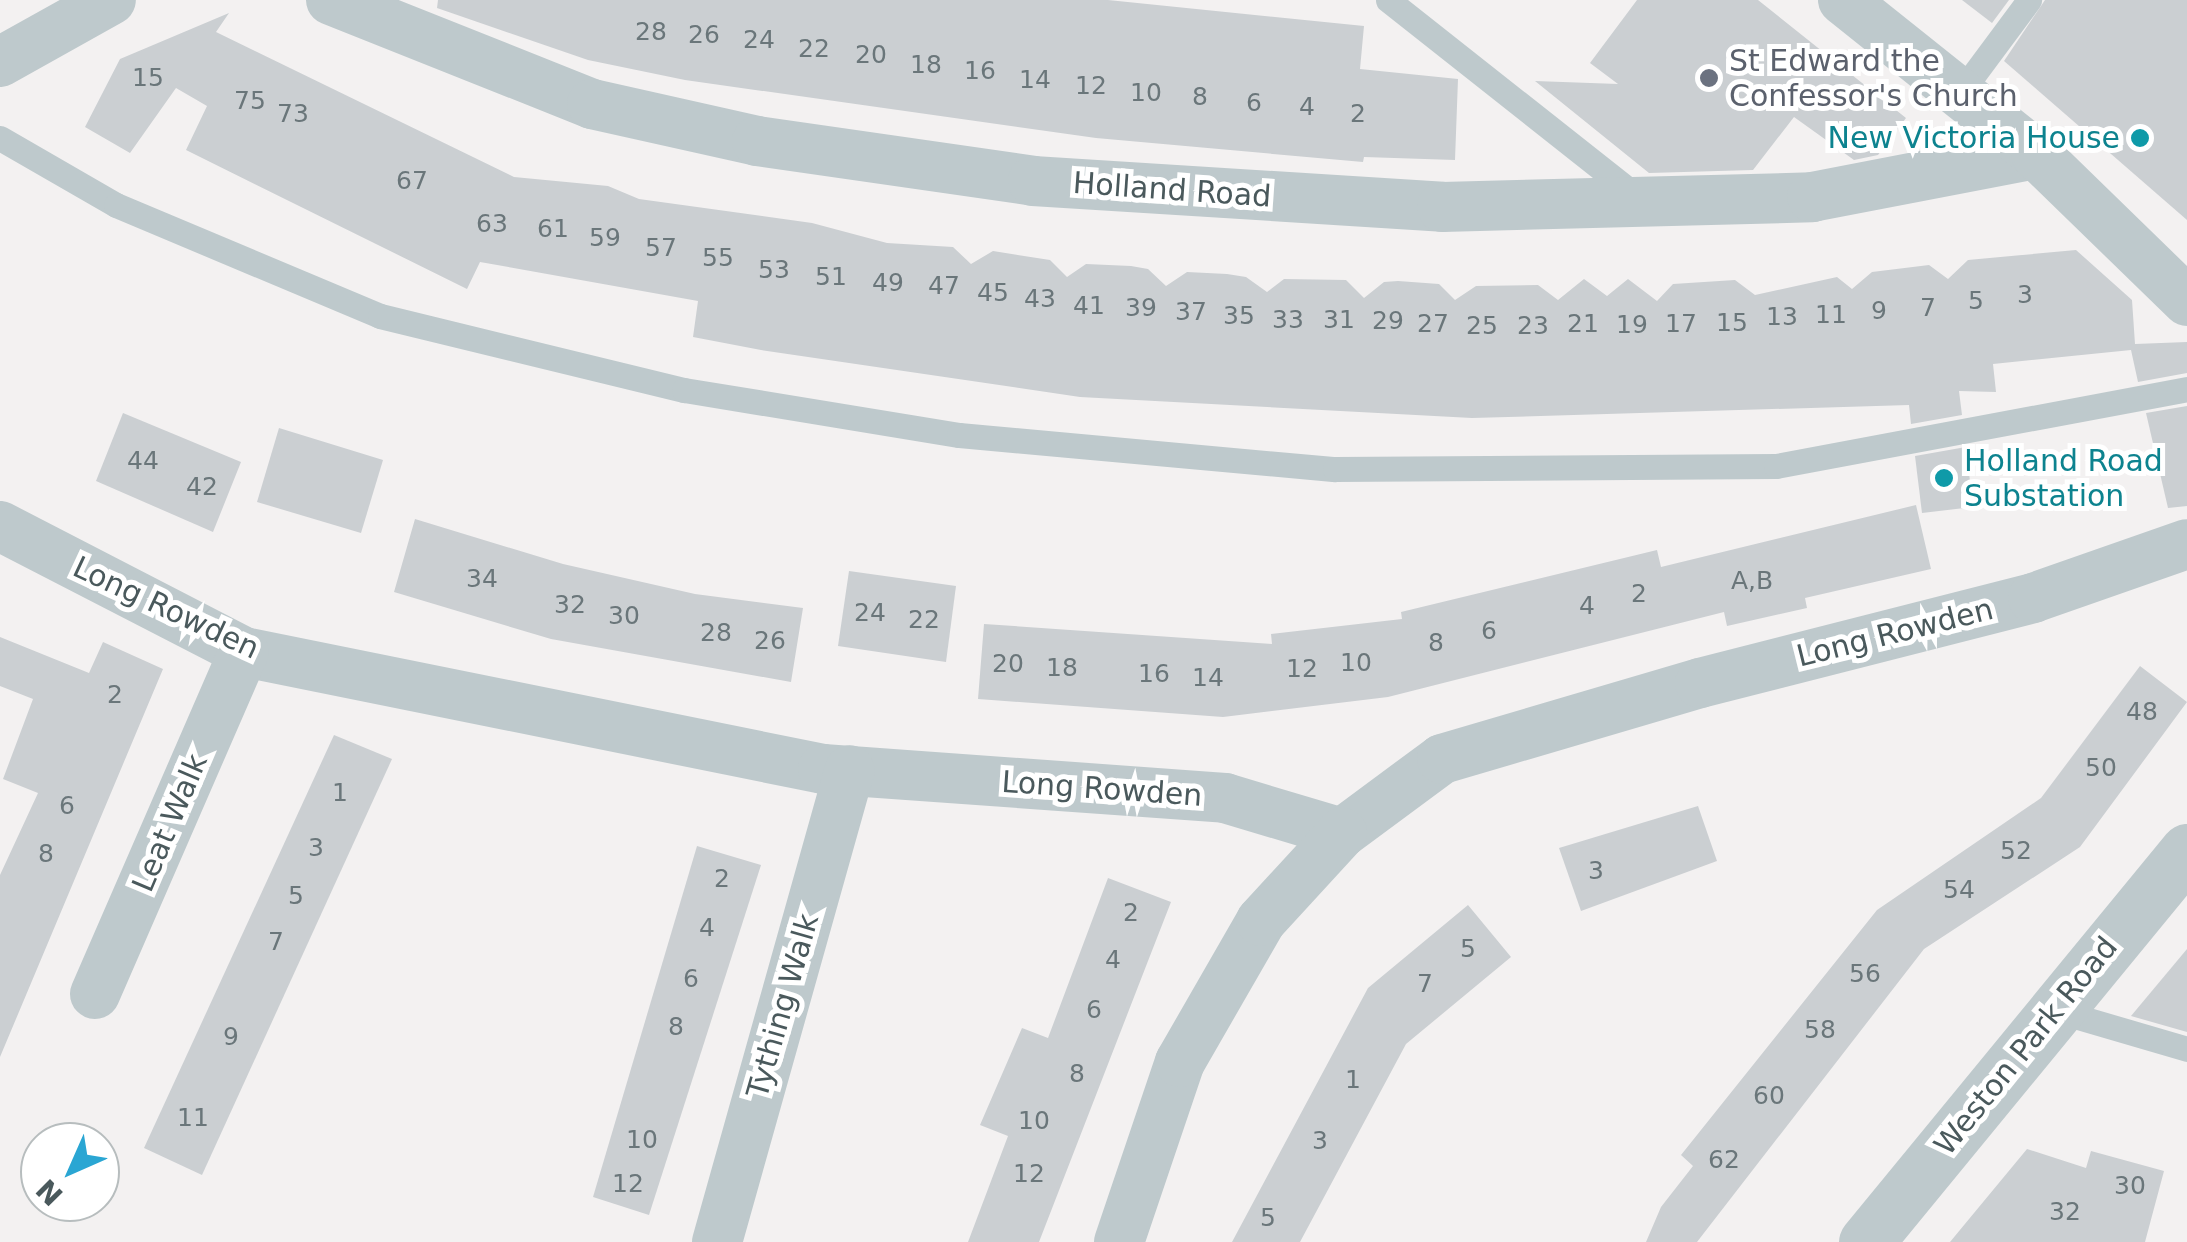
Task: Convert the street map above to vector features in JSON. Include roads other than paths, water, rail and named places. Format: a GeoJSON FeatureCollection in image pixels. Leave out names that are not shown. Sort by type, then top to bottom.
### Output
{"type":"FeatureCollection","features":[{"type":"Feature","properties":{"kind":"street"},"geometry":{"type":"LineString","coordinates":[[0,62],[111,0]]}},
{"type":"Feature","properties":{"kind":"street","name":"Holland Road"},"geometry":{"type":"LineString","coordinates":[[331,0],[592,104],[757,142],[1033,182],[1442,208],[1812,197],[2036,154]]}},
{"type":"Feature","properties":{"kind":"street"},"geometry":{"type":"LineString","coordinates":[[1843,0],[2036,154],[2187,301]]}},
{"type":"Feature","properties":{"kind":"street","name":"Long Rowden"},"geometry":{"type":"LineString","coordinates":[[0,526],[244,652],[542,716],[850,770],[1225,798],[1342,833],[1442,759],[1700,683],[2033,598],[2187,544]]}},
{"type":"Feature","properties":{"kind":"street","name":"Leat Walk"},"geometry":{"type":"LineString","coordinates":[[95,994],[244,652]]}},
{"type":"Feature","properties":{"kind":"street","name":"Tything Walk"},"geometry":{"type":"LineString","coordinates":[[717,1242],[850,770]]}},
{"type":"Feature","properties":{"kind":"street"},"geometry":{"type":"LineString","coordinates":[[1118,1242],[1180,1062],[1261,921],[1342,833]]}},
{"type":"Feature","properties":{"kind":"street","name":"Weston Park Road"},"geometry":{"type":"LineString","coordinates":[[1866,1242],[2187,851]]}},
{"type":"Feature","properties":{"kind":"lane"},"geometry":{"type":"LineString","coordinates":[[1388,0],[1644,202]]}},
{"type":"Feature","properties":{"kind":"lane"},"geometry":{"type":"LineString","coordinates":[[1960,93],[2029,0]]}},
{"type":"Feature","properties":{"kind":"lane"},"geometry":{"type":"LineString","coordinates":[[0,138],[116,205],[380,316],[684,390],[959,435],[1335,469],[1776,466],[2187,389]]}},
{"type":"Feature","properties":{"kind":"lane"},"geometry":{"type":"LineString","coordinates":[[2054,1010],[2187,1049]]}},
{"type":"Feature","properties":{"kind":"place","name":"St Edward the Confessor's Church"},"geometry":{"type":"Point","coordinates":[1709,78]}},
{"type":"Feature","properties":{"kind":"place","name":"New Victoria House"},"geometry":{"type":"Point","coordinates":[2140,138]}},
{"type":"Feature","properties":{"kind":"place","name":"Holland Road Substation"},"geometry":{"type":"Point","coordinates":[1944,478]}}]}
